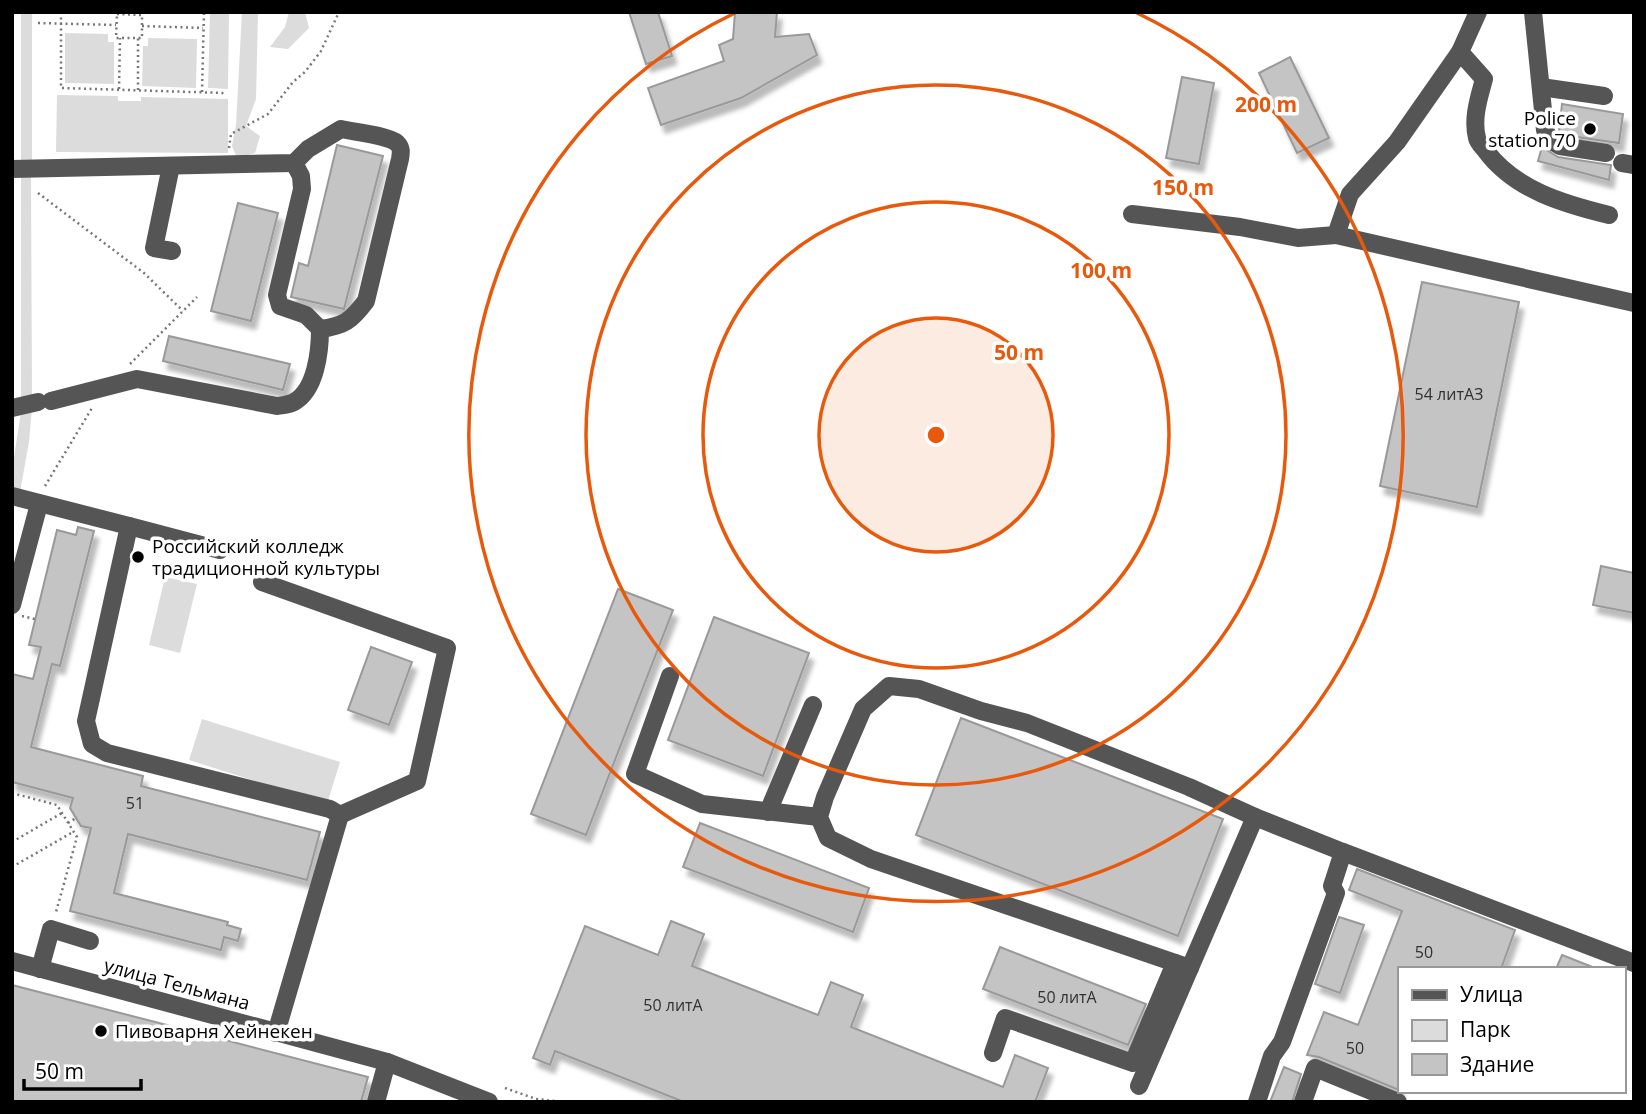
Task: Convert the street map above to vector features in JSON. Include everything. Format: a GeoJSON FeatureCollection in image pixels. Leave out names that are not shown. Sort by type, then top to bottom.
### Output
{"type":"FeatureCollection","features":[{"type":"Feature","properties":{"kind":"street"},"geometry":{"type":"LineString","coordinates":[[1336,236],[1350,194],[1397,142],[1460,52],[1478,12]]}},
{"type":"Feature","properties":{"kind":"street"},"geometry":{"type":"LineString","coordinates":[[1533,12],[1545,130],[1550,140],[1560,146],[1606,153]]}},
{"type":"Feature","properties":{"kind":"street"},"geometry":{"type":"LineString","coordinates":[[1460,52],[1484,79],[1476,110],[1477,140],[1494,163],[1532,191],[1609,215]]}},
{"type":"Feature","properties":{"kind":"street"},"geometry":{"type":"LineString","coordinates":[[1541,87],[1604,96]]}},
{"type":"Feature","properties":{"kind":"street"},"geometry":{"type":"LineString","coordinates":[[12,169],[294,163],[308,149],[341,129],[390,140],[401,150],[366,301],[356,315],[341,326],[320,329]]}},
{"type":"Feature","properties":{"kind":"street"},"geometry":{"type":"LineString","coordinates":[[12,408],[137,379],[277,406],[295,402],[309,386],[320,349],[320,329],[306,315],[280,306],[277,295],[302,189],[301,176],[294,163]]}},
{"type":"Feature","properties":{"kind":"street"},"geometry":{"type":"LineString","coordinates":[[171,166],[154,248],[172,251]]}},
{"type":"Feature","properties":{"kind":"street"},"geometry":{"type":"LineString","coordinates":[[1132,214],[1240,227],[1298,238],[1336,236],[1634,303]]}},
{"type":"Feature","properties":{"kind":"street"},"geometry":{"type":"LineString","coordinates":[[12,496],[220,550]]}},
{"type":"Feature","properties":{"kind":"street"},"geometry":{"type":"LineString","coordinates":[[12,606],[39,504]]}},
{"type":"Feature","properties":{"kind":"street"},"geometry":{"type":"LineString","coordinates":[[129,526],[86,721],[92,744],[107,753],[330,809],[340,815]]}},
{"type":"Feature","properties":{"kind":"street"},"geometry":{"type":"LineString","coordinates":[[262,582],[447,648],[417,782],[340,815]]}},
{"type":"Feature","properties":{"kind":"street"},"geometry":{"type":"LineString","coordinates":[[670,676],[635,774],[702,804],[819,817]]}},
{"type":"Feature","properties":{"kind":"street"},"geometry":{"type":"LineString","coordinates":[[1182,966],[871,859],[828,838],[819,817],[863,709],[889,686],[919,690],[1027,723],[1343,852],[1634,963]]}},
{"type":"Feature","properties":{"kind":"street"},"geometry":{"type":"LineString","coordinates":[[768,812],[813,705]]}},
{"type":"Feature","properties":{"kind":"street"},"geometry":{"type":"LineString","coordinates":[[276,1032],[340,815]]}},
{"type":"Feature","properties":{"kind":"street"},"geometry":{"type":"LineString","coordinates":[[993,1053],[1006,1018],[1133,1063],[1255,817]]}},
{"type":"Feature","properties":{"kind":"street"},"geometry":{"type":"LineString","coordinates":[[1256,1102],[1272,1056],[1282,1042],[1336,893],[1332,886],[1343,852]]}},
{"type":"Feature","properties":{"kind":"street"},"geometry":{"type":"LineString","coordinates":[[40,969],[51,929],[90,941]]}},
{"type":"Feature","properties":{"kind":"street","name":"улица Тельмана"},"geometry":{"type":"LineString","coordinates":[[12,961],[387,1062],[489,1102]]}},
{"type":"Feature","properties":{"kind":"street"},"geometry":{"type":"LineString","coordinates":[[1139,1086],[1182,966]]}},
{"type":"Feature","properties":{"kind":"street"},"geometry":{"type":"LineString","coordinates":[[376,1102],[387,1062]]}},
{"type":"Feature","properties":{"kind":"street"},"geometry":{"type":"LineString","coordinates":[[1303,1102],[1315,1068],[1398,1102]]}},
{"type":"Feature","properties":{"kind":"path"},"geometry":{"type":"LineString","coordinates":[[61,12],[61,88],[225,93]]}},
{"type":"Feature","properties":{"kind":"path"},"geometry":{"type":"LineString","coordinates":[[202,92],[204,12]]}},
{"type":"Feature","properties":{"kind":"path"},"geometry":{"type":"LineString","coordinates":[[229,154],[231,134],[268,114],[321,51],[339,12]]}},
{"type":"Feature","properties":{"kind":"path"},"geometry":{"type":"LineString","coordinates":[[119,13],[142,15],[142,38],[116,38],[119,13]]}},
{"type":"Feature","properties":{"kind":"path"},"geometry":{"type":"LineString","coordinates":[[38,23],[116,25]]}},
{"type":"Feature","properties":{"kind":"path"},"geometry":{"type":"LineString","coordinates":[[142,26],[203,28]]}},
{"type":"Feature","properties":{"kind":"path"},"geometry":{"type":"LineString","coordinates":[[119,89],[120,38]]}},
{"type":"Feature","properties":{"kind":"path"},"geometry":{"type":"LineString","coordinates":[[138,38],[138,90]]}},
{"type":"Feature","properties":{"kind":"path"},"geometry":{"type":"LineString","coordinates":[[38,193],[144,273],[183,311]]}},
{"type":"Feature","properties":{"kind":"path"},"geometry":{"type":"LineString","coordinates":[[12,793],[57,805],[78,837],[51,929]]}},
{"type":"Feature","properties":{"kind":"path"},"geometry":{"type":"LineString","coordinates":[[12,842],[62,813]]}},
{"type":"Feature","properties":{"kind":"path"},"geometry":{"type":"LineString","coordinates":[[68,823],[76,818]]}},
{"type":"Feature","properties":{"kind":"path"},"geometry":{"type":"LineString","coordinates":[[12,867],[74,832]]}},
{"type":"Feature","properties":{"kind":"path"},"geometry":{"type":"LineString","coordinates":[[505,1088],[536,1099],[564,1102]]}},
{"type":"Feature","properties":{"kind":"green space"},"geometry":{"type":"Polygon","coordinates":[[[21,12],[32,12],[32,164],[21,162],[21,12]]]}},
{"type":"Feature","properties":{"kind":"green space"},"geometry":{"type":"Polygon","coordinates":[[[210,12],[229,12],[228,89],[208,88],[210,12]]]}},
{"type":"Feature","properties":{"kind":"green space"},"geometry":{"type":"Polygon","coordinates":[[[242,12],[258,12],[256,99],[246,126],[260,136],[255,153],[237,158],[232,146],[236,125],[242,12]]]}},
{"type":"Feature","properties":{"kind":"green space"},"geometry":{"type":"Polygon","coordinates":[[[289,12],[305,12],[309,28],[288,49],[270,47],[285,27],[289,12]]]}},
{"type":"Feature","properties":{"kind":"green space"},"geometry":{"type":"Polygon","coordinates":[[[65,33],[108,34],[108,42],[114,42],[114,84],[65,83],[65,33]]]}},
{"type":"Feature","properties":{"kind":"green space"},"geometry":{"type":"Polygon","coordinates":[[[148,38],[197,39],[196,88],[142,86],[143,46],[148,46],[148,38]]]}},
{"type":"Feature","properties":{"kind":"green space"},"geometry":{"type":"Polygon","coordinates":[[[57,95],[118,96],[118,101],[141,101],[141,97],[228,99],[228,153],[56,152],[57,95]]]}},
{"type":"Feature","properties":{"kind":"green space"},"geometry":{"type":"Polygon","coordinates":[[[31,173],[32,398],[25,400],[21,397],[21,177],[31,173]]]}},
{"type":"Feature","properties":{"kind":"green space"},"geometry":{"type":"Polygon","coordinates":[[[32,408],[20,492],[12,486],[12,470],[21,412],[32,408]]]}},
{"type":"Feature","properties":{"kind":"green space"},"geometry":{"type":"Polygon","coordinates":[[[165,577],[197,584],[180,653],[149,645],[165,577]]]}},
{"type":"Feature","properties":{"kind":"green space"},"geometry":{"type":"Polygon","coordinates":[[[202,719],[340,762],[327,804],[189,760],[202,719]]]}},
{"type":"Feature","properties":{"kind":"building"},"geometry":{"type":"Polygon","coordinates":[[[629,12],[658,12],[672,56],[646,64],[629,12]]]}},
{"type":"Feature","properties":{"kind":"building"},"geometry":{"type":"Polygon","coordinates":[[[735,12],[777,12],[775,37],[809,34],[817,55],[741,98],[661,125],[648,88],[724,61],[719,45],[733,39],[735,12]]]}},
{"type":"Feature","properties":{"kind":"building"},"geometry":{"type":"Polygon","coordinates":[[[1290,57],[1329,138],[1297,153],[1259,73],[1290,57]]]}},
{"type":"Feature","properties":{"kind":"building"},"geometry":{"type":"Polygon","coordinates":[[[1182,77],[1214,83],[1199,164],[1166,158],[1182,77]]]}},
{"type":"Feature","properties":{"kind":"building","name":"Police station 70"},"geometry":{"type":"Polygon","coordinates":[[[1562,104],[1623,114],[1619,143],[1563,135],[1559,132],[1562,104]]]}},
{"type":"Feature","properties":{"kind":"building"},"geometry":{"type":"Polygon","coordinates":[[[337,145],[383,156],[344,309],[291,297],[299,263],[308,266],[337,145]]]}},
{"type":"Feature","properties":{"kind":"building"},"geometry":{"type":"Polygon","coordinates":[[[1542,147],[1558,157],[1611,165],[1609,180],[1538,161],[1542,147]]]}},
{"type":"Feature","properties":{"kind":"building"},"geometry":{"type":"Polygon","coordinates":[[[238,203],[278,213],[251,321],[211,311],[238,203]]]}},
{"type":"Feature","properties":{"kind":"building"},"geometry":{"type":"Polygon","coordinates":[[[1422,282],[1519,302],[1477,507],[1380,486],[1422,282]]]}},
{"type":"Feature","properties":{"kind":"building"},"geometry":{"type":"Polygon","coordinates":[[[169,336],[290,364],[283,390],[163,361],[169,336]]]}},
{"type":"Feature","properties":{"kind":"building"},"geometry":{"type":"Polygon","coordinates":[[[78,527],[94,531],[60,666],[52,664],[31,747],[143,776],[141,786],[320,832],[307,880],[128,834],[114,893],[228,922],[227,925],[241,929],[238,941],[224,937],[221,950],[70,911],[91,828],[81,826],[70,808],[73,798],[12,782],[12,674],[33,679],[41,647],[29,645],[57,530],[76,535],[78,527]]]}},
{"type":"Feature","properties":{"kind":"building"},"geometry":{"type":"Polygon","coordinates":[[[1601,566],[1634,573],[1634,613],[1593,605],[1601,566]]]}},
{"type":"Feature","properties":{"kind":"building"},"geometry":{"type":"Polygon","coordinates":[[[618,589],[673,610],[586,835],[531,814],[618,589]]]}},
{"type":"Feature","properties":{"kind":"building"},"geometry":{"type":"Polygon","coordinates":[[[714,617],[809,653],[763,776],[668,740],[714,617]]]}},
{"type":"Feature","properties":{"kind":"building"},"geometry":{"type":"Polygon","coordinates":[[[371,647],[412,662],[389,725],[348,710],[371,647]]]}},
{"type":"Feature","properties":{"kind":"building"},"geometry":{"type":"Polygon","coordinates":[[[961,718],[1223,819],[1178,936],[916,835],[961,718]]]}},
{"type":"Feature","properties":{"kind":"building"},"geometry":{"type":"Polygon","coordinates":[[[700,823],[869,888],[853,932],[683,867],[700,823]]]}},
{"type":"Feature","properties":{"kind":"building"},"geometry":{"type":"Polygon","coordinates":[[[1357,869],[1515,930],[1502,967],[1398,967],[1398,1090],[1319,1057],[1307,1055],[1324,1012],[1358,1025],[1402,911],[1349,890],[1357,869]]]}},
{"type":"Feature","properties":{"kind":"building"},"geometry":{"type":"Polygon","coordinates":[[[1339,917],[1364,925],[1340,993],[1315,984],[1339,917]]]}},
{"type":"Feature","properties":{"kind":"building"},"geometry":{"type":"Polygon","coordinates":[[[671,921],[704,934],[692,966],[818,1015],[831,982],[863,995],[851,1027],[1003,1087],[1015,1055],[1048,1068],[1035,1102],[684,1102],[555,1051],[550,1065],[533,1058],[585,926],[658,955],[671,921]]]}},
{"type":"Feature","properties":{"kind":"building"},"geometry":{"type":"Polygon","coordinates":[[[1000,947],[1146,1004],[1128,1045],[983,989],[1000,947]]]}},
{"type":"Feature","properties":{"kind":"building"},"geometry":{"type":"Polygon","coordinates":[[[1562,955],[1592,967],[1557,967],[1562,955]]]}},
{"type":"Feature","properties":{"kind":"building","name":"Пивоварня Хейнекен"},"geometry":{"type":"Polygon","coordinates":[[[12,985],[368,1077],[361,1102],[12,1102],[12,985]]]}},
{"type":"Feature","properties":{"kind":"building"},"geometry":{"type":"Polygon","coordinates":[[[1284,1067],[1301,1074],[1292,1102],[1270,1102],[1284,1067]]]}},
{"type":"Feature","properties":{"kind":"place","name":"Police station 70"},"geometry":{"type":"Point","coordinates":[1590,129]}},
{"type":"Feature","properties":{"kind":"place","name":"Российский колледж традиционной культуры"},"geometry":{"type":"Point","coordinates":[138,557]}},
{"type":"Feature","properties":{"kind":"place","name":"Пивоварня Хейнекен"},"geometry":{"type":"Point","coordinates":[101,1031]}}]}
